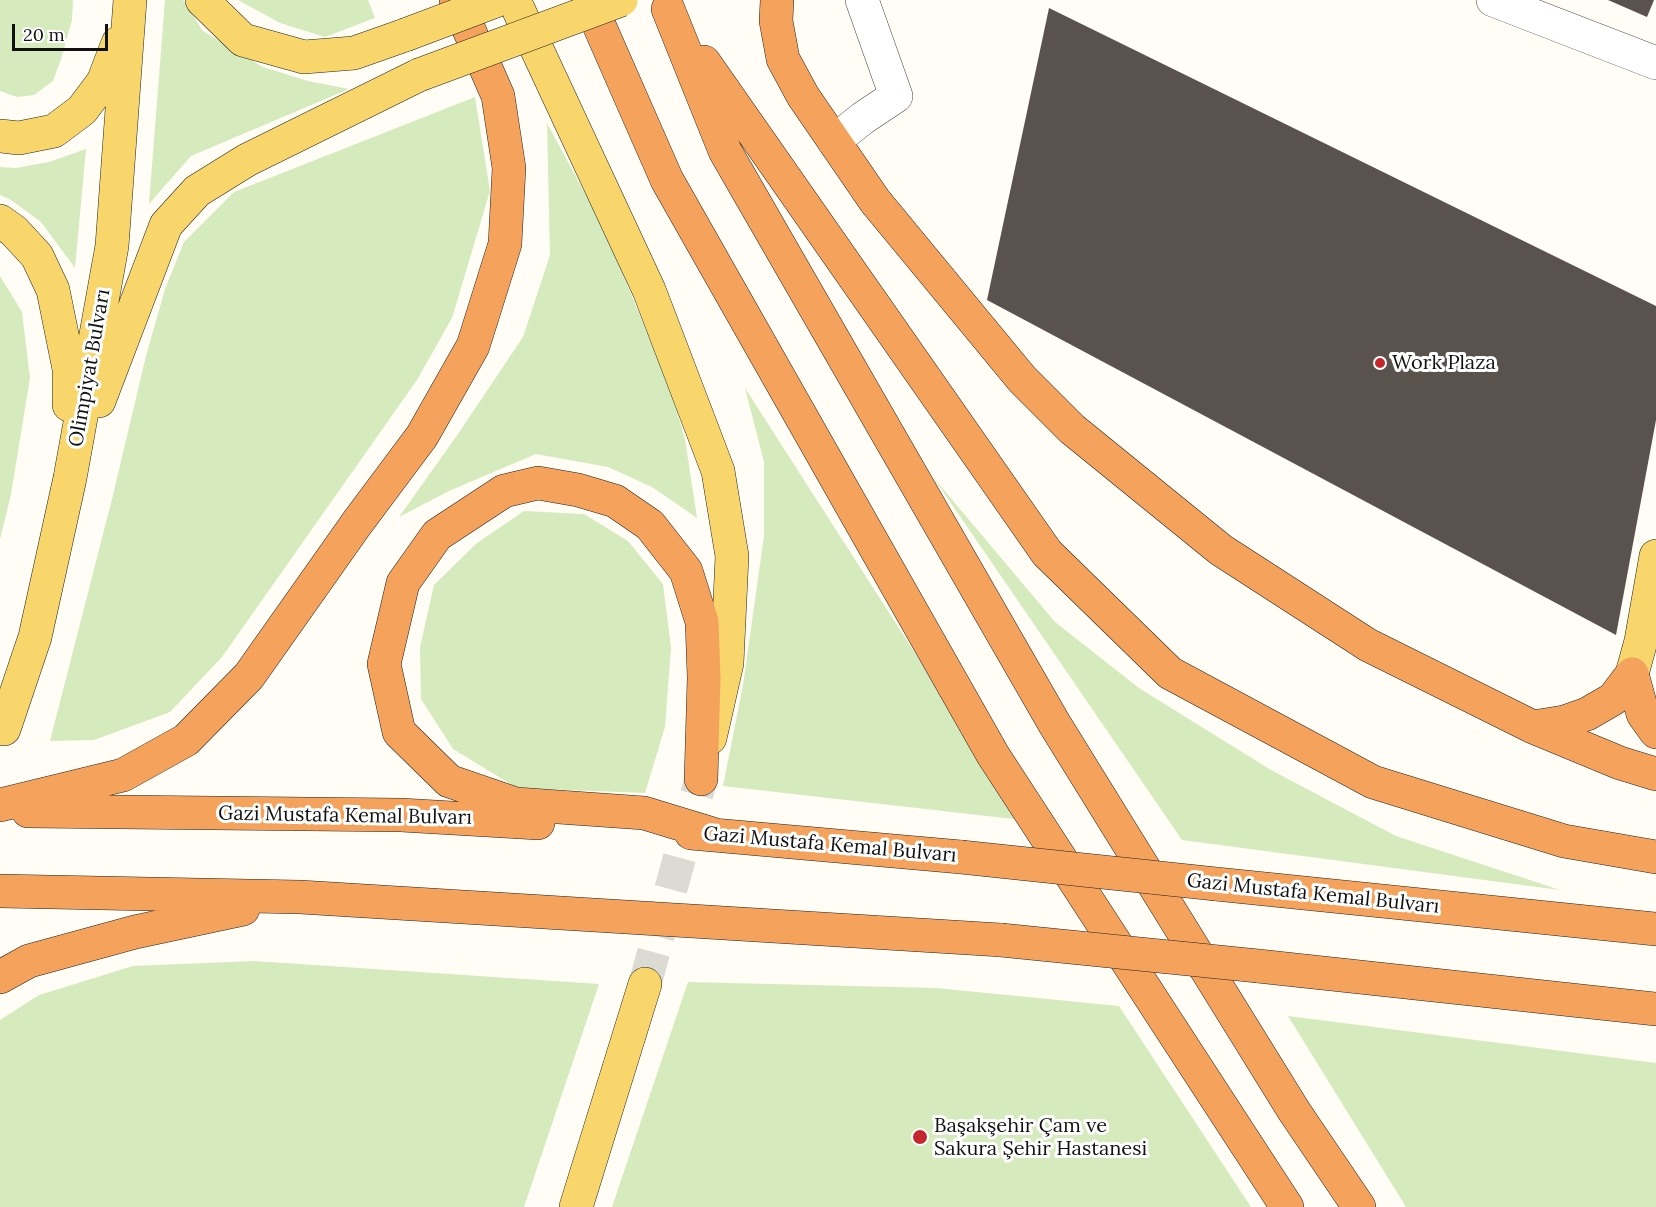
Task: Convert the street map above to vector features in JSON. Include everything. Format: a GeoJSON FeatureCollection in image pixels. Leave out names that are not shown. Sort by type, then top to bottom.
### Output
{"type":"FeatureCollection","features":[{"type":"Feature","properties":{"kind":"highway"},"geometry":{"type":"LineString","coordinates":[[0,805],[123,775],[186,740],[249,676],[357,523],[422,436],[473,346],[505,244],[509,168],[498,96],[456,0]]}},
{"type":"Feature","properties":{"kind":"highway"},"geometry":{"type":"LineString","coordinates":[[588,0],[667,180],[993,755],[1287,1207]]}},
{"type":"Feature","properties":{"kind":"highway"},"geometry":{"type":"LineString","coordinates":[[777,0],[776,21],[783,59],[804,96],[875,201],[1022,379],[1072,429],[1221,550],[1368,645],[1533,727],[1620,763],[1656,774]]}},
{"type":"Feature","properties":{"kind":"highway"},"geometry":{"type":"LineString","coordinates":[[666,5],[1047,553],[1170,673],[1373,782],[1564,841],[1656,857]]}},
{"type":"Feature","properties":{"kind":"highway"},"geometry":{"type":"LineString","coordinates":[[666,5],[725,151],[1042,702],[1294,1111],[1359,1207]]}},
{"type":"Feature","properties":{"kind":"highway"},"geometry":{"type":"LineString","coordinates":[[701,779],[704,678],[702,622],[686,571],[650,525],[615,501],[578,490],[538,483],[504,491],[437,535],[403,583],[384,664],[399,732],[449,781],[516,804],[644,813],[713,834]]}},
{"type":"Feature","properties":{"kind":"highway"},"geometry":{"type":"LineString","coordinates":[[1533,727],[1564,722],[1587,714],[1613,699],[1632,674]]}},
{"type":"Feature","properties":{"kind":"highway"},"geometry":{"type":"LineString","coordinates":[[1632,674],[1643,714],[1656,732]]}},
{"type":"Feature","properties":{"kind":"highway","name":"Gazi Mustafa Kemal Bulvarı"},"geometry":{"type":"LineString","coordinates":[[0,811],[401,815],[713,834],[961,857],[1656,929]]}},
{"type":"Feature","properties":{"kind":"highway"},"geometry":{"type":"LineString","coordinates":[[0,891],[300,897],[1001,940],[1656,1009]]}},
{"type":"Feature","properties":{"kind":"highway"},"geometry":{"type":"LineString","coordinates":[[0,977],[29,961],[135,932],[300,897]]}},
{"type":"Feature","properties":{"kind":"main road"},"geometry":{"type":"LineString","coordinates":[[202,0],[243,40],[304,57],[354,53],[498,0]]}},
{"type":"Feature","properties":{"kind":"main road"},"geometry":{"type":"LineString","coordinates":[[514,0],[649,290],[718,471],[732,556],[727,663],[701,779]]}},
{"type":"Feature","properties":{"kind":"main road"},"geometry":{"type":"LineString","coordinates":[[69,478],[166,225],[197,190],[247,160],[419,75],[621,0]]}},
{"type":"Feature","properties":{"kind":"main road"},"geometry":{"type":"LineString","coordinates":[[0,136],[19,138],[54,131],[82,110],[103,82],[130,7]]}},
{"type":"Feature","properties":{"kind":"main road","name":"Olimpiyat Bulvarı"},"geometry":{"type":"LineString","coordinates":[[4,729],[35,638],[69,478],[112,246],[130,7]]}},
{"type":"Feature","properties":{"kind":"main road"},"geometry":{"type":"LineString","coordinates":[[0,221],[14,231],[37,256],[53,290],[69,369],[69,478]]}},
{"type":"Feature","properties":{"kind":"main road"},"geometry":{"type":"LineString","coordinates":[[1632,674],[1641,641],[1656,556]]}},
{"type":"Feature","properties":{"kind":"main road"},"geometry":{"type":"LineString","coordinates":[[576,1207],[645,984]]}},
{"type":"Feature","properties":{"kind":"lane"},"geometry":{"type":"LineString","coordinates":[[834,141],[896,96],[862,0]]}},
{"type":"Feature","properties":{"kind":"lane"},"geometry":{"type":"LineString","coordinates":[[1493,0],[1656,63]]}},
{"type":"Feature","properties":{"kind":"green space"},"geometry":{"type":"Polygon","coordinates":[[[0,0],[73,0],[72,20],[53,81],[34,95],[17,97],[0,91],[0,0]]]}},
{"type":"Feature","properties":{"kind":"green space"},"geometry":{"type":"Polygon","coordinates":[[[165,0],[183,0],[203,31],[263,67],[308,81],[349,89],[191,156],[149,204],[165,0]]]}},
{"type":"Feature","properties":{"kind":"green space"},"geometry":{"type":"Polygon","coordinates":[[[238,0],[368,0],[375,18],[325,37],[280,23],[238,0]]]}},
{"type":"Feature","properties":{"kind":"green space"},"geometry":{"type":"Polygon","coordinates":[[[475,97],[490,191],[452,318],[417,380],[222,657],[170,712],[94,740],[50,741],[146,356],[165,289],[184,242],[234,192],[475,97]]]}},
{"type":"Feature","properties":{"kind":"green space"},"geometry":{"type":"Polygon","coordinates":[[[547,123],[601,223],[669,384],[685,439],[697,518],[652,487],[608,467],[536,454],[449,491],[399,517],[523,337],[550,255],[547,123]]]}},
{"type":"Feature","properties":{"kind":"green space"},"geometry":{"type":"Polygon","coordinates":[[[86,149],[75,268],[41,222],[11,200],[0,195],[0,167],[16,168],[49,162],[86,149]]]}},
{"type":"Feature","properties":{"kind":"green space"},"geometry":{"type":"Polygon","coordinates":[[[0,276],[22,312],[30,378],[11,494],[0,539],[0,276]]]}},
{"type":"Feature","properties":{"kind":"green space"},"geometry":{"type":"Polygon","coordinates":[[[745,388],[1022,820],[723,786],[743,685],[764,536],[764,462],[745,388]]]}},
{"type":"Feature","properties":{"kind":"green space"},"geometry":{"type":"Polygon","coordinates":[[[933,477],[1055,622],[1139,688],[1271,770],[1396,836],[1560,890],[1182,840],[933,477]]]}},
{"type":"Feature","properties":{"kind":"green space"},"geometry":{"type":"Polygon","coordinates":[[[524,511],[584,514],[628,541],[663,584],[671,648],[665,727],[645,793],[517,788],[453,749],[421,699],[420,647],[434,585],[477,543],[524,511]]]}},
{"type":"Feature","properties":{"kind":"green space"},"geometry":{"type":"Polygon","coordinates":[[[254,961],[599,984],[524,1207],[0,1207],[0,1020],[39,995],[133,966],[254,961]]]}},
{"type":"Feature","properties":{"kind":"green space","name":"Başakşehir Çam ve Sakura Şehir Hastanesi"},"geometry":{"type":"Polygon","coordinates":[[[688,982],[936,988],[1119,1006],[1251,1207],[612,1207],[688,982]]]}},
{"type":"Feature","properties":{"kind":"green space"},"geometry":{"type":"Polygon","coordinates":[[[1288,1016],[1656,1063],[1656,1207],[1406,1207],[1288,1016]]]}},
{"type":"Feature","properties":{"kind":"building"},"geometry":{"type":"Polygon","coordinates":[[[1608,0],[1654,0],[1647,17],[1608,0]]]}},
{"type":"Feature","properties":{"kind":"building","name":"Work Plaza"},"geometry":{"type":"Polygon","coordinates":[[[1049,8],[1656,306],[1656,420],[1616,635],[987,300],[1049,8]]]}},
{"type":"Feature","properties":{"kind":"tunnel"},"geometry":{"type":"LineString","coordinates":[[645,984],[701,779]]}},
{"type":"Feature","properties":{"kind":"place","name":"Work Plaza"},"geometry":{"type":"Point","coordinates":[1380,363]}},
{"type":"Feature","properties":{"kind":"place","name":"Başakşehir Çam ve Sakura Şehir Hastanesi"},"geometry":{"type":"Point","coordinates":[920,1137]}}]}
